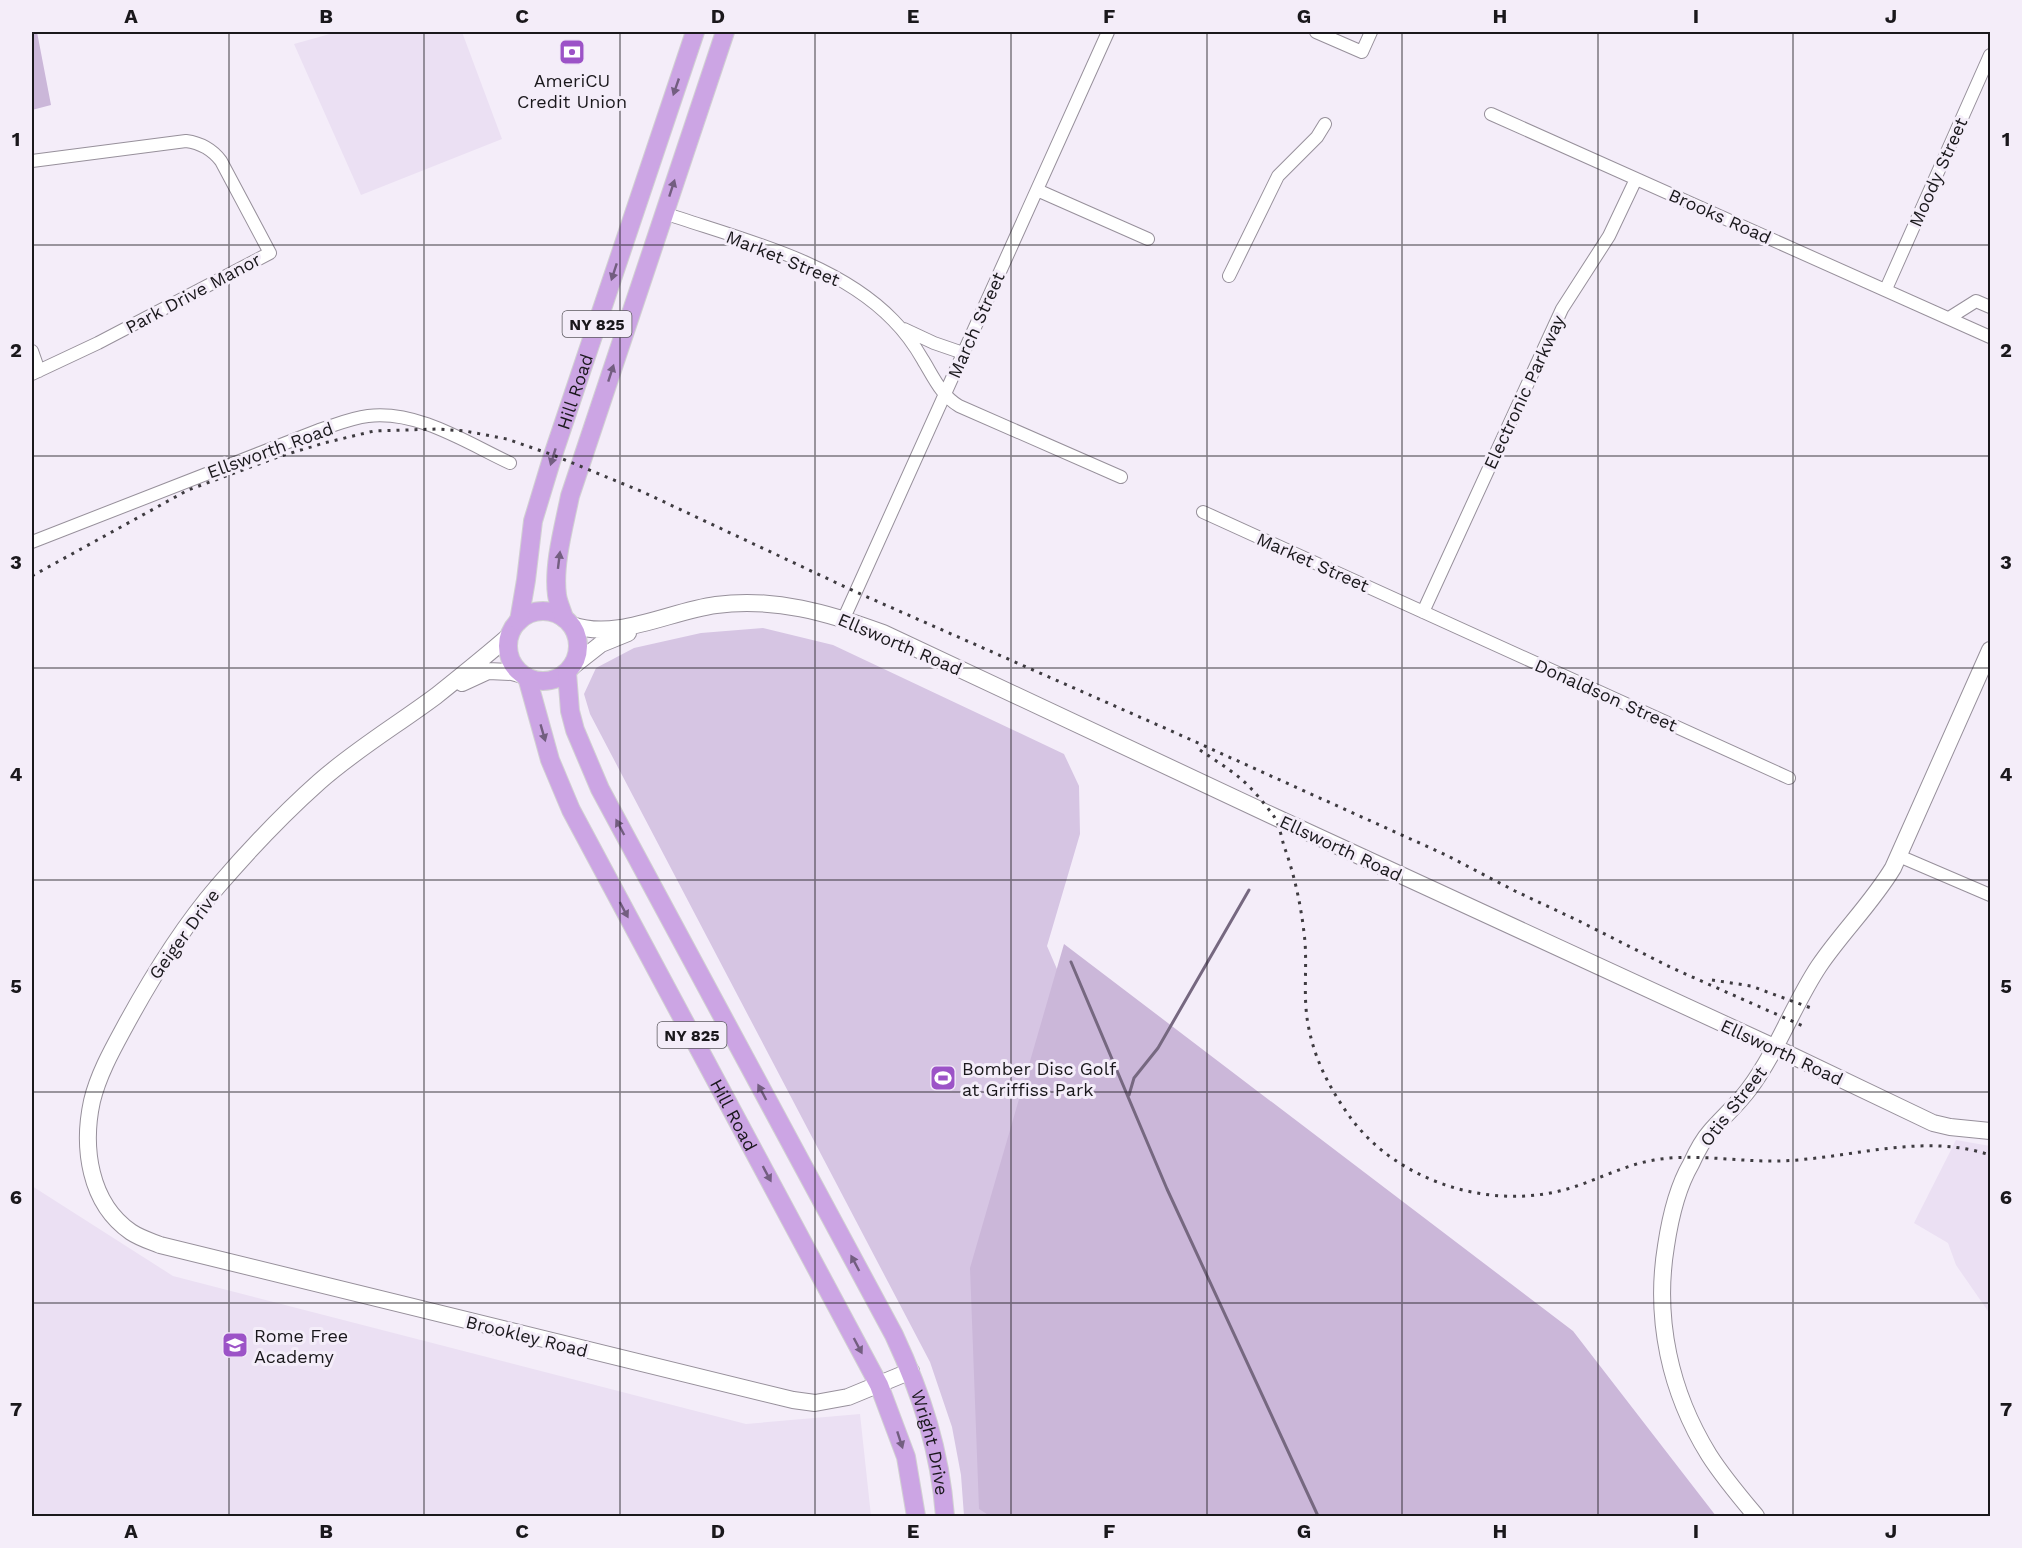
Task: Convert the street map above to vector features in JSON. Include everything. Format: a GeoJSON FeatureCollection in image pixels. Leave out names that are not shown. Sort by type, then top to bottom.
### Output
{"type":"FeatureCollection","features":[{"type":"Feature","properties":{"kind":"main road","name":"Hill Road"},"geometry":{"type":"LineString","coordinates":[[514,628],[526,580],[534,522],[553,455],[695,32]]}},
{"type":"Feature","properties":{"kind":"main road","name":"Hill Road"},"geometry":{"type":"LineString","coordinates":[[568,622],[557,596],[556,578],[570,496],[725,32]]}},
{"type":"Feature","properties":{"kind":"main road"},"geometry":{"type":"LineString","coordinates":[[514,628],[527,615],[546,611],[556,613],[568,622]]}},
{"type":"Feature","properties":{"kind":"main road","name":"NY 825"},"geometry":{"type":"LineString","coordinates":[[568,622],[577,635],[579,646],[570,669]]}},
{"type":"Feature","properties":{"kind":"main road","name":"NY 825"},"geometry":{"type":"LineString","coordinates":[[514,628],[508,646],[510,657],[515,667],[525,676]]}},
{"type":"Feature","properties":{"kind":"main road","name":"Hill Road"},"geometry":{"type":"LineString","coordinates":[[570,669],[570,711],[575,730],[600,789],[894,1335],[910,1371]]}},
{"type":"Feature","properties":{"kind":"main road"},"geometry":{"type":"LineString","coordinates":[[525,676],[537,681],[548,681],[558,678],[570,669]]}},
{"type":"Feature","properties":{"kind":"main road","name":"Hill Road"},"geometry":{"type":"LineString","coordinates":[[525,676],[550,759],[571,810],[879,1385]]}},
{"type":"Feature","properties":{"kind":"main road","name":"Wright Drive"},"geometry":{"type":"LineString","coordinates":[[910,1371],[929,1424],[938,1459],[945,1516]]}},
{"type":"Feature","properties":{"kind":"main road","name":"Wright Drive"},"geometry":{"type":"LineString","coordinates":[[879,1385],[906,1457],[916,1516]]}},
{"type":"Feature","properties":{"kind":"street","name":"March Street"},"geometry":{"type":"LineString","coordinates":[[844,618],[1108,32]]}},
{"type":"Feature","properties":{"kind":"street"},"geometry":{"type":"LineString","coordinates":[[1316,32],[1362,52],[1371,32]]}},
{"type":"Feature","properties":{"kind":"street","name":"Moody Street"},"geometry":{"type":"LineString","coordinates":[[1886,290],[1990,54]]}},
{"type":"Feature","properties":{"kind":"street","name":"Brooks Road"},"geometry":{"type":"LineString","coordinates":[[1491,114],[1990,337]]}},
{"type":"Feature","properties":{"kind":"street"},"geometry":{"type":"LineString","coordinates":[[1229,276],[1278,176],[1317,138],[1325,124]]}},
{"type":"Feature","properties":{"kind":"street","name":"Park Drive Manor"},"geometry":{"type":"LineString","coordinates":[[32,161],[186,141],[197,143],[210,150],[221,161],[270,253],[98,343],[35,373]]}},
{"type":"Feature","properties":{"kind":"street","name":"Electronic Parkway"},"geometry":{"type":"LineString","coordinates":[[1423,612],[1562,309],[1609,236],[1636,179]]}},
{"type":"Feature","properties":{"kind":"street"},"geometry":{"type":"LineString","coordinates":[[1037,190],[1148,239]]}},
{"type":"Feature","properties":{"kind":"street","name":"Market Street"},"geometry":{"type":"LineString","coordinates":[[664,213],[773,250],[820,270],[858,291],[892,318],[907,336],[936,384],[959,406],[1121,477]]}},
{"type":"Feature","properties":{"kind":"street"},"geometry":{"type":"LineString","coordinates":[[1949,318],[1976,301],[1990,307]]}},
{"type":"Feature","properties":{"kind":"street"},"geometry":{"type":"LineString","coordinates":[[900,328],[963,353]]}},
{"type":"Feature","properties":{"kind":"street"},"geometry":{"type":"LineString","coordinates":[[32,351],[35,373]]}},
{"type":"Feature","properties":{"kind":"street","name":"Ellsworth Road"},"geometry":{"type":"LineString","coordinates":[[32,542],[319,430],[365,416],[385,415],[420,422],[510,463]]}},
{"type":"Feature","properties":{"kind":"street","name":"Market Street"},"geometry":{"type":"LineString","coordinates":[[1203,512],[1423,612]]}},
{"type":"Feature","properties":{"kind":"street","name":"Ellsworth Road"},"geometry":{"type":"LineString","coordinates":[[568,622],[583,629],[599,631],[626,627],[683,611],[716,605],[768,603],[799,607],[844,618],[883,633],[1933,1123],[1990,1131]]}},
{"type":"Feature","properties":{"kind":"street","name":"Ellsworth Road"},"geometry":{"type":"LineString","coordinates":[[570,669],[601,645],[683,611]]}},
{"type":"Feature","properties":{"kind":"street","name":"Donaldson Street"},"geometry":{"type":"LineString","coordinates":[[1423,612],[1789,778]]}},
{"type":"Feature","properties":{"kind":"street","name":"Geiger Drive"},"geometry":{"type":"LineString","coordinates":[[142,1238],[117,1221],[102,1201],[94,1184],[88,1160],[88,1123],[98,1082],[137,1004],[186,927],[217,886],[287,812],[356,751],[437,695],[514,628]]}},
{"type":"Feature","properties":{"kind":"street","name":"Otis Street"},"geometry":{"type":"LineString","coordinates":[[1756,1516],[1710,1457],[1682,1402],[1670,1368],[1662,1324],[1662,1282],[1668,1233],[1689,1166],[1708,1135],[1749,1090],[1776,1048],[1818,968],[1833,945],[1883,884],[1899,856],[1990,650]]}},
{"type":"Feature","properties":{"kind":"street","name":"Geiger Drive"},"geometry":{"type":"LineString","coordinates":[[437,695],[488,671],[525,676]]}},
{"type":"Feature","properties":{"kind":"street"},"geometry":{"type":"LineString","coordinates":[[1899,856],[1990,895]]}},
{"type":"Feature","properties":{"kind":"street","name":"Brookley Road"},"geometry":{"type":"LineString","coordinates":[[142,1238],[210,1259],[793,1400],[824,1402],[848,1397],[910,1371]]}},
{"type":"Feature","properties":{"kind":"shaded area"},"geometry":{"type":"Polygon","coordinates":[[[32,32],[37,32],[51,105],[32,110],[32,32]]]}},
{"type":"Feature","properties":{"kind":"shaded area"},"geometry":{"type":"Polygon","coordinates":[[[337,32],[462,32],[502,139],[361,195],[294,44],[337,32]]]}},
{"type":"Feature","properties":{"kind":"shaded area","name":"Bomber Disc Golf at Griffiss Park"},"geometry":{"type":"Polygon","coordinates":[[[763,628],[833,645],[1064,754],[1079,786],[1080,834],[1047,946],[1161,1210],[1184,1516],[964,1516],[961,1475],[952,1427],[930,1362],[590,714],[584,694],[596,668],[634,648],[701,633],[763,628]]]}},
{"type":"Feature","properties":{"kind":"shaded area"},"geometry":{"type":"Polygon","coordinates":[[[1064,944],[1573,1331],[1716,1516],[990,1516],[979,1509],[970,1268],[1064,944]]]}},
{"type":"Feature","properties":{"kind":"shaded area"},"geometry":{"type":"Polygon","coordinates":[[[1956,1140],[1990,1146],[1990,1314],[1956,1265],[1948,1243],[1914,1223],[1956,1140]]]}},
{"type":"Feature","properties":{"kind":"shaded area","name":"Rome Free Academy"},"geometry":{"type":"Polygon","coordinates":[[[32,1186],[173,1276],[746,1424],[860,1414],[871,1516],[32,1516],[32,1186]]]}},
{"type":"Feature","properties":{"kind":"waterway"},"geometry":{"type":"LineString","coordinates":[[1129,1095],[1134,1078],[1158,1048],[1249,890]]}},
{"type":"Feature","properties":{"kind":"waterway"},"geometry":{"type":"LineString","coordinates":[[1071,962],[1167,1189],[1318,1516]]}},
{"type":"Feature","properties":{"kind":"railway"},"geometry":{"type":"LineString","coordinates":[[32,576],[188,490],[324,443],[374,431],[437,429],[465,431],[507,439],[643,492],[856,592],[1446,855],[1672,968],[1803,1026]]}},
{"type":"Feature","properties":{"kind":"railway"},"geometry":{"type":"LineString","coordinates":[[1200,750],[1244,782],[1277,822],[1295,881],[1302,918],[1305,942],[1306,1004],[1314,1049],[1336,1096],[1350,1117],[1369,1139],[1391,1157],[1415,1172],[1442,1184],[1470,1192],[1498,1196],[1527,1196],[1568,1189],[1641,1163],[1670,1158],[1779,1161],[1912,1146],[1938,1146],[1990,1155]]}},
{"type":"Feature","properties":{"kind":"railway"},"geometry":{"type":"LineString","coordinates":[[1712,980],[1751,986],[1811,1008]]}},
{"type":"Feature","properties":{"kind":"place","name":"AmeriCU Credit Union"},"geometry":{"type":"Point","coordinates":[572,52]}},
{"type":"Feature","properties":{"kind":"place","name":"Bomber Disc Golf at Griffiss Park"},"geometry":{"type":"Point","coordinates":[943,1078]}},
{"type":"Feature","properties":{"kind":"place","name":"Rome Free Academy"},"geometry":{"type":"Point","coordinates":[235,1345]}}]}
